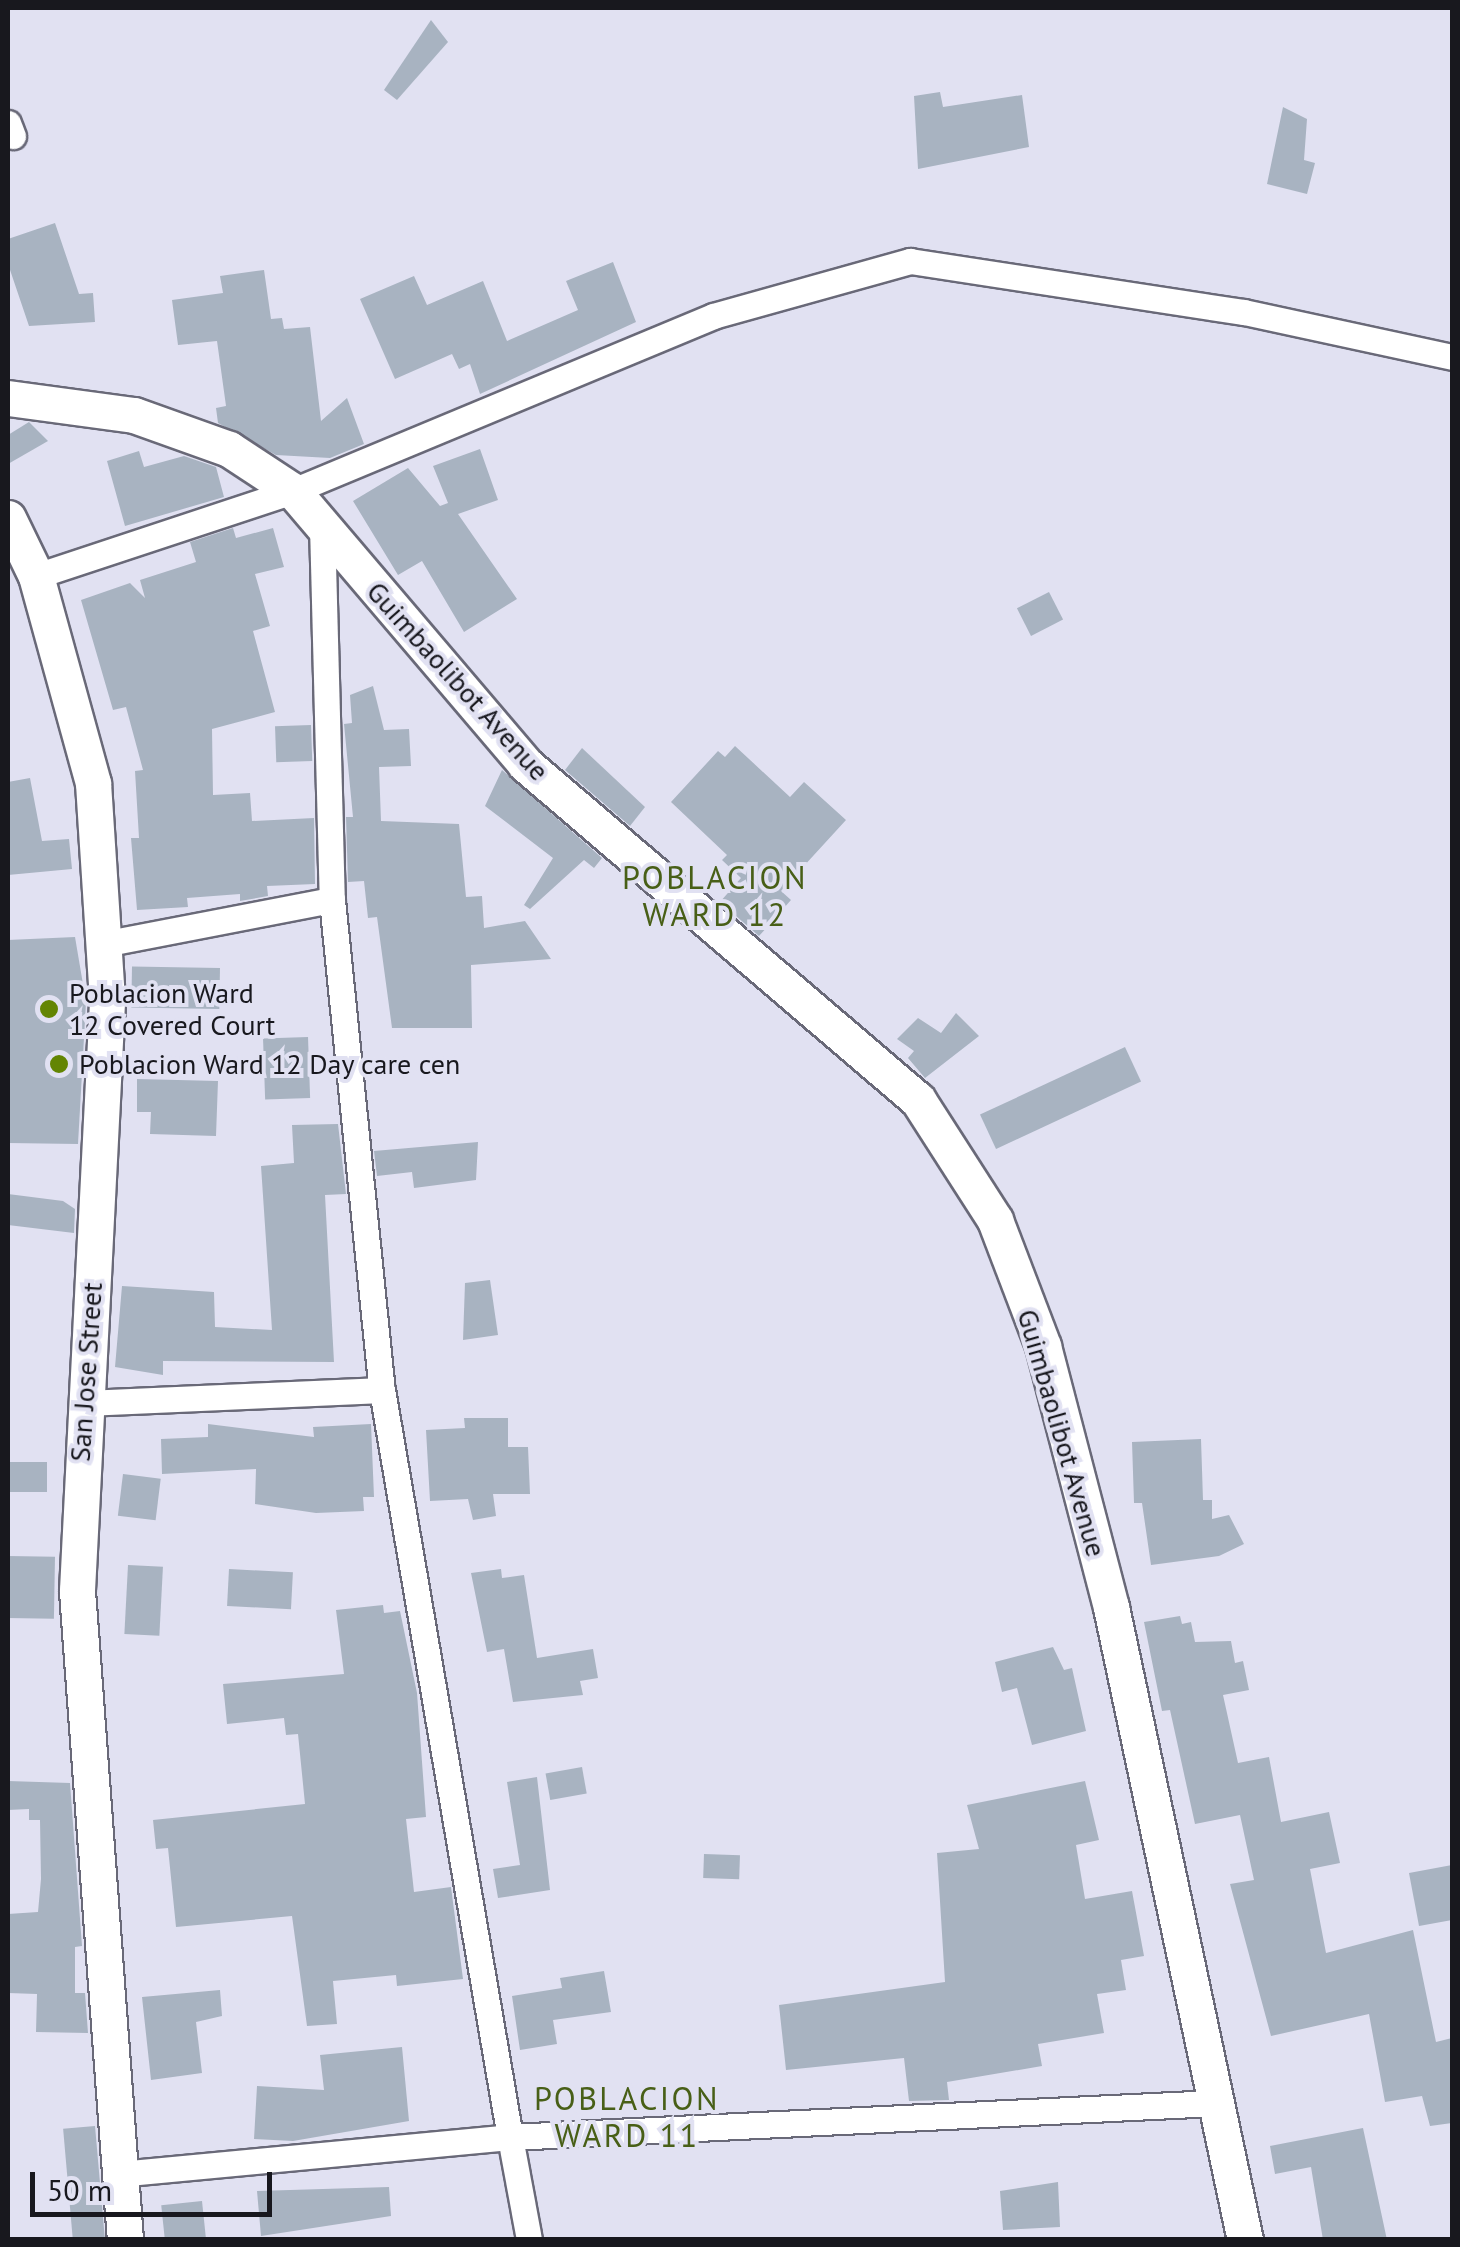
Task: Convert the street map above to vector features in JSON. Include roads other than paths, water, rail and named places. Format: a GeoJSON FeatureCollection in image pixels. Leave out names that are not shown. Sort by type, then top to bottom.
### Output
{"type":"FeatureCollection","features":[{"type":"Feature","properties":{"kind":"street"},"geometry":{"type":"LineString","coordinates":[[36,576],[294,491],[712,316],[910,261],[1244,312],[1452,357]]}},
{"type":"Feature","properties":{"kind":"street","name":"Guimbaolibot Avenue"},"geometry":{"type":"LineString","coordinates":[[8,398],[134,415],[230,449],[294,491],[525,764],[918,1100],[995,1220],[1042,1346],[1111,1607],[1246,2240]]}},
{"type":"Feature","properties":{"kind":"street","name":"San Jose Street"},"geometry":{"type":"LineString","coordinates":[[8,518],[36,576],[93,782],[103,944],[77,1590],[126,2240]]}},
{"type":"Feature","properties":{"kind":"street"},"geometry":{"type":"LineString","coordinates":[[322,525],[332,900],[382,1390],[529,2240]]}},
{"type":"Feature","properties":{"kind":"street"},"geometry":{"type":"LineString","coordinates":[[103,944],[332,900]]}},
{"type":"Feature","properties":{"kind":"street"},"geometry":{"type":"LineString","coordinates":[[86,1403],[382,1390]]}},
{"type":"Feature","properties":{"kind":"street"},"geometry":{"type":"LineString","coordinates":[[119,2174],[510,2137],[1214,2103]]}},
{"type":"Feature","properties":{"kind":"place","name":"Poblacion Ward 12 Covered Court"},"geometry":{"type":"Point","coordinates":[49,1009]}},
{"type":"Feature","properties":{"kind":"place","name":"Poblacion Ward 12 Day care cen"},"geometry":{"type":"Point","coordinates":[59,1064]}},
{"type":"Feature","properties":{"kind":"district","name":"POBLACION WARD 12"},"geometry":{"type":"Point","coordinates":[715,896]}},
{"type":"Feature","properties":{"kind":"district","name":"POBLACION WARD 11"},"geometry":{"type":"Point","coordinates":[627,2118]}}]}
